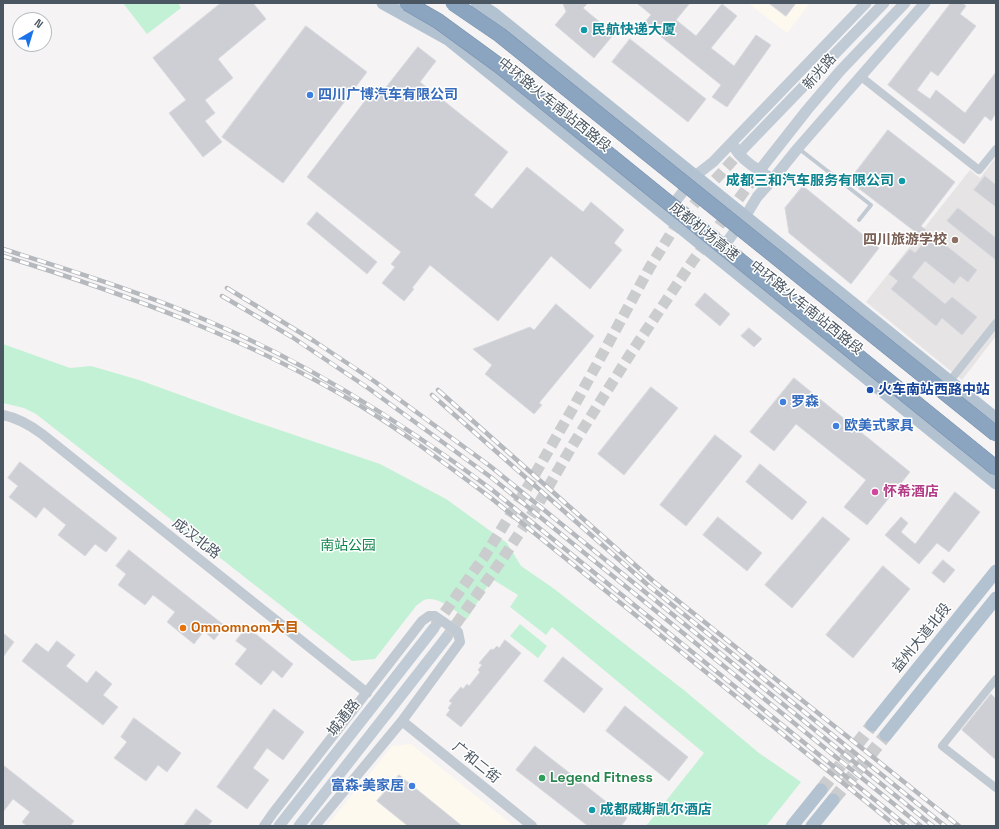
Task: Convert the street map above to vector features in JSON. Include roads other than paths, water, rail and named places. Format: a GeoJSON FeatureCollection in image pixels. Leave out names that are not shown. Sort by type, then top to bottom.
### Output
{"type":"FeatureCollection","features":[{"type":"Feature","properties":{"kind":"highway","name":"成都机场高速"},"geometry":{"type":"LineString","coordinates":[[407,3],[438,21],[501,67],[996,468]]}},
{"type":"Feature","properties":{"kind":"highway","name":"成都机场高速"},"geometry":{"type":"LineString","coordinates":[[453,3],[513,45],[996,434]]}},
{"type":"Feature","properties":{"kind":"main road","name":"中环路火车南站西路段"},"geometry":{"type":"LineString","coordinates":[[383,3],[448,39],[996,483]]}},
{"type":"Feature","properties":{"kind":"main road"},"geometry":{"type":"LineString","coordinates":[[477,3],[494,14],[996,419]]}},
{"type":"Feature","properties":{"kind":"main road"},"geometry":{"type":"LineString","coordinates":[[664,215],[695,176],[713,162],[866,3]]}},
{"type":"Feature","properties":{"kind":"main road"},"geometry":{"type":"LineString","coordinates":[[743,149],[884,3]]}},
{"type":"Feature","properties":{"kind":"main road","name":"新光路"},"geometry":{"type":"LineString","coordinates":[[763,166],[840,71],[905,3]]}},
{"type":"Feature","properties":{"kind":"main road"},"geometry":{"type":"LineString","coordinates":[[716,256],[745,217],[757,197],[860,76],[925,3]]}},
{"type":"Feature","properties":{"kind":"main road"},"geometry":{"type":"LineString","coordinates":[[732,142],[735,149],[745,159],[763,174],[773,179]]}},
{"type":"Feature","properties":{"kind":"main road","name":"益州大道北段"},"geometry":{"type":"LineString","coordinates":[[872,725],[996,571]]}},
{"type":"Feature","properties":{"kind":"main road"},"geometry":{"type":"LineString","coordinates":[[886,735],[996,598]]}},
{"type":"Feature","properties":{"kind":"main road","name":"城通路"},"geometry":{"type":"LineString","coordinates":[[279,826],[434,628]]}},
{"type":"Feature","properties":{"kind":"main road"},"geometry":{"type":"LineString","coordinates":[[299,826],[446,638]]}},
{"type":"Feature","properties":{"kind":"main road"},"geometry":{"type":"LineString","coordinates":[[792,826],[821,790]]}},
{"type":"Feature","properties":{"kind":"main road"},"geometry":{"type":"LineString","coordinates":[[812,826],[833,800]]}},
{"type":"Feature","properties":{"kind":"street"},"geometry":{"type":"LineString","coordinates":[[860,76],[979,170],[996,149]]}},
{"type":"Feature","properties":{"kind":"street"},"geometry":{"type":"LineString","coordinates":[[949,382],[996,323]]}},
{"type":"Feature","properties":{"kind":"street","name":"成汉北路"},"geometry":{"type":"LineString","coordinates":[[3,415],[22,421],[42,434],[367,692]]}},
{"type":"Feature","properties":{"kind":"street"},"geometry":{"type":"LineString","coordinates":[[264,826],[273,812],[422,621],[429,616],[436,616],[458,632],[460,642],[402,721],[315,826]]}},
{"type":"Feature","properties":{"kind":"street"},"geometry":{"type":"LineString","coordinates":[[996,679],[942,746],[996,788]]}},
{"type":"Feature","properties":{"kind":"street","name":"广和二街"},"geometry":{"type":"LineString","coordinates":[[402,721],[532,826]]}},
{"type":"Feature","properties":{"kind":"lane"},"geometry":{"type":"LineString","coordinates":[[798,148],[871,205],[859,220]]}},
{"type":"Feature","properties":{"kind":"tunnel"},"geometry":{"type":"LineString","coordinates":[[435,626],[484,557],[527,488],[573,408],[650,267],[673,230],[705,191],[743,149]]}},
{"type":"Feature","properties":{"kind":"tunnel"},"geometry":{"type":"LineString","coordinates":[[446,638],[501,561],[536,508],[574,443],[631,353],[692,262],[763,166]]}},
{"type":"Feature","properties":{"kind":"tunnel"},"geometry":{"type":"LineString","coordinates":[[821,790],[872,725]]}},
{"type":"Feature","properties":{"kind":"tunnel"},"geometry":{"type":"LineString","coordinates":[[833,800],[886,735]]}},
{"type":"Feature","properties":{"kind":"railway"},"geometry":{"type":"LineString","coordinates":[[3,249],[132,291],[183,310],[283,356],[355,396],[390,418],[491,489],[907,826]]}},
{"type":"Feature","properties":{"kind":"railway"},"geometry":{"type":"LineString","coordinates":[[3,256],[141,302],[186,320],[274,359],[359,405],[426,450],[491,498],[896,826]]}},
{"type":"Feature","properties":{"kind":"railway"},"geometry":{"type":"LineString","coordinates":[[227,288],[314,341],[374,381],[490,466],[933,826]]}},
{"type":"Feature","properties":{"kind":"railway"},"geometry":{"type":"LineString","coordinates":[[222,296],[292,337],[368,388],[492,478],[921,826]]}},
{"type":"Feature","properties":{"kind":"railway"},"geometry":{"type":"LineString","coordinates":[[438,390],[652,580],[959,826]]}},
{"type":"Feature","properties":{"kind":"railway"},"geometry":{"type":"LineString","coordinates":[[432,395],[649,586],[945,826]]}},
{"type":"Feature","properties":{"kind":"place","name":"民航快递大厦"},"geometry":{"type":"Point","coordinates":[584,30]}},
{"type":"Feature","properties":{"kind":"place","name":"四川广博汽车有限公司"},"geometry":{"type":"Point","coordinates":[310,95]}},
{"type":"Feature","properties":{"kind":"place","name":"成都三和汽车服务有限公司"},"geometry":{"type":"Point","coordinates":[902,181]}},
{"type":"Feature","properties":{"kind":"place","name":"四川旅游学校"},"geometry":{"type":"Point","coordinates":[955,240]}},
{"type":"Feature","properties":{"kind":"place","name":"火车南站西路中站"},"geometry":{"type":"Point","coordinates":[870,390]}},
{"type":"Feature","properties":{"kind":"place","name":"罗森"},"geometry":{"type":"Point","coordinates":[783,402]}},
{"type":"Feature","properties":{"kind":"place","name":"欧美式家具"},"geometry":{"type":"Point","coordinates":[836,426]}},
{"type":"Feature","properties":{"kind":"place","name":"怀希酒店"},"geometry":{"type":"Point","coordinates":[875,492]}},
{"type":"Feature","properties":{"kind":"place","name":"Omnomnom大目"},"geometry":{"type":"Point","coordinates":[183,628]}},
{"type":"Feature","properties":{"kind":"place","name":"Legend Fitness"},"geometry":{"type":"Point","coordinates":[542,778]}},
{"type":"Feature","properties":{"kind":"place","name":"富森·美家居"},"geometry":{"type":"Point","coordinates":[412,786]}},
{"type":"Feature","properties":{"kind":"place","name":"成都威斯凯尔酒店"},"geometry":{"type":"Point","coordinates":[592,810]}},
{"type":"Feature","properties":{"kind":"park label","name":"南站公园"},"geometry":{"type":"Point","coordinates":[348,546]}}]}
